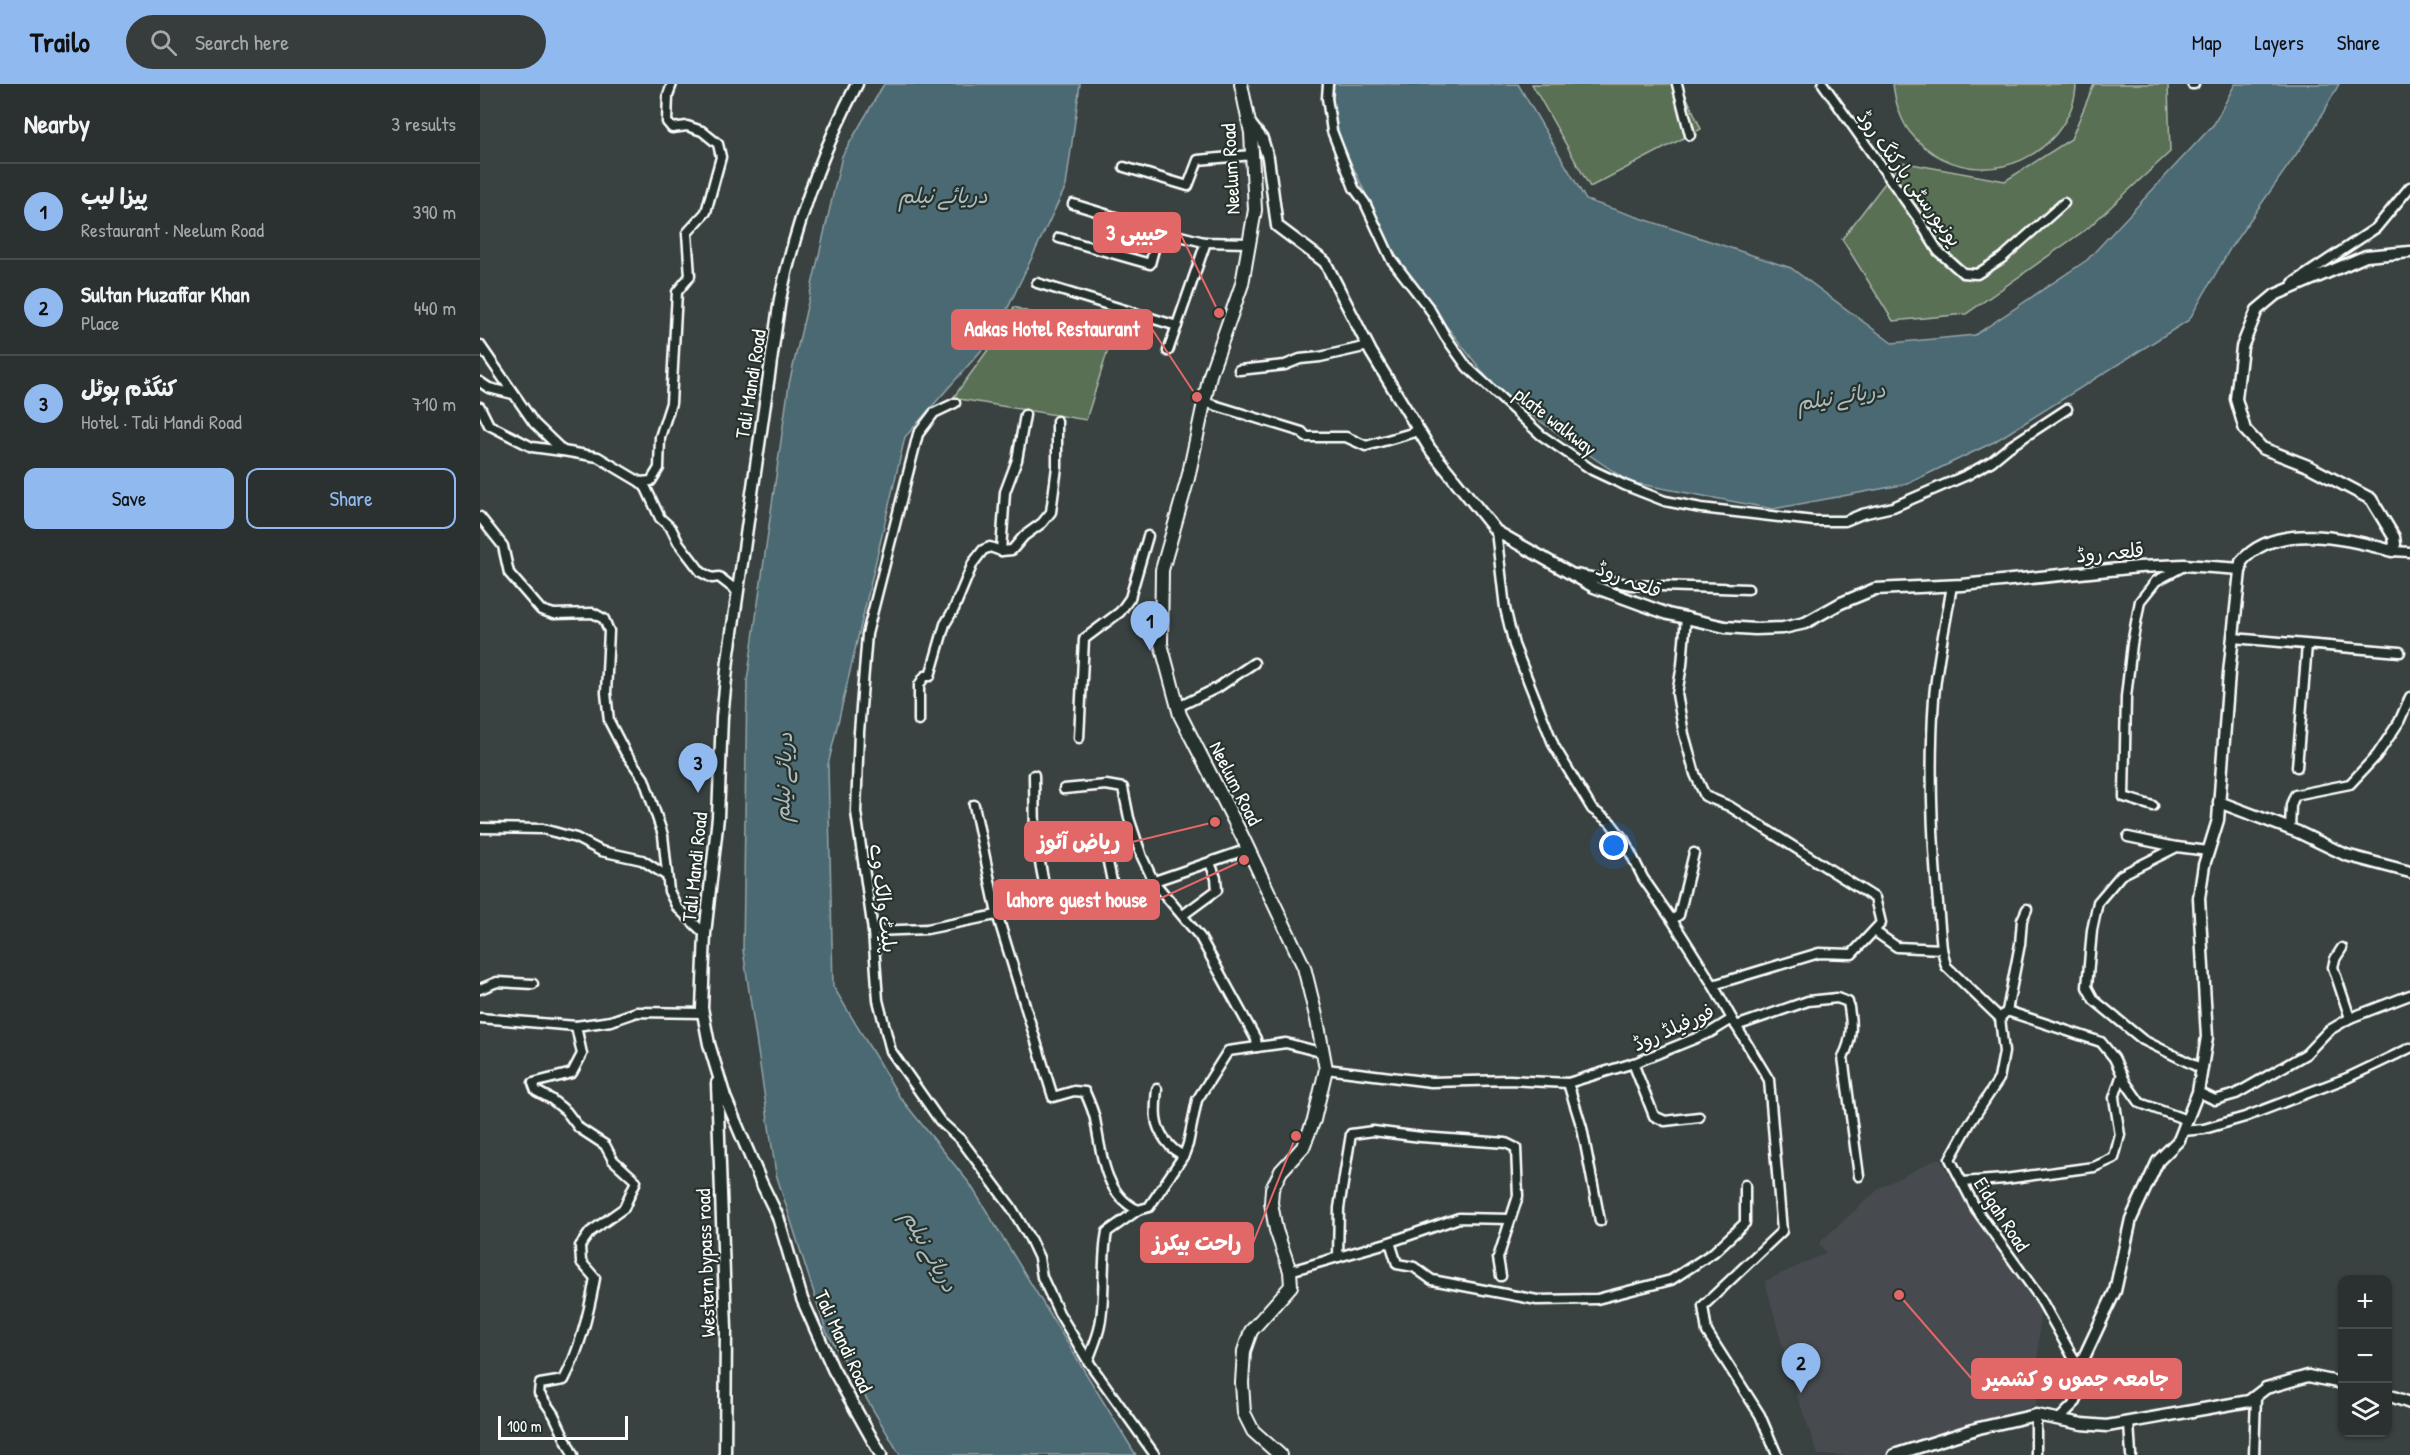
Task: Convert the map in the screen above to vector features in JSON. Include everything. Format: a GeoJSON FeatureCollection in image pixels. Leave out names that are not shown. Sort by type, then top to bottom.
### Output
{"type":"FeatureCollection","features":[{"type":"Feature","properties":{"kind":"main road","name":"Neelum Road"},"geometry":{"type":"LineString","coordinates":[[1241,84],[1252,155],[1254,210],[1242,284],[1210,375],[1188,478],[1162,570],[1161,644],[1178,707],[1304,967],[1324,1053],[1326,1069],[1314,1120],[1303,1147],[1281,1171],[1272,1189],[1271,1203],[1276,1230],[1290,1271]]}},
{"type":"Feature","properties":{"kind":"main road"},"geometry":{"type":"LineString","coordinates":[[1280,1455],[1253,1431],[1244,1413],[1244,1351],[1251,1331],[1291,1286],[1290,1271]]}},
{"type":"Feature","properties":{"kind":"street"},"geometry":{"type":"LineString","coordinates":[[640,482],[651,480],[659,468],[660,437],[671,404],[677,292],[690,276],[687,233],[706,212],[721,157],[718,144],[702,131],[687,126],[672,128],[667,122],[668,95],[672,84]]}},
{"type":"Feature","properties":{"kind":"street","name":"Tali Mandi Road"},"geometry":{"type":"LineString","coordinates":[[857,84],[828,140],[792,244],[780,299],[737,591],[723,706],[718,817],[705,933],[703,1012],[709,1044],[730,1108],[778,1217],[802,1299],[833,1369],[881,1455]]}},
{"type":"Feature","properties":{"kind":"street","name":"plate walkway"},"geometry":{"type":"LineString","coordinates":[[1328,84],[1327,98],[1332,131],[1354,188],[1365,203],[1390,260],[1429,308],[1467,367],[1541,435],[1592,470],[1624,485],[1665,501],[1701,508],[1814,521],[1845,521],[1862,514],[1893,507],[1967,475],[1992,461],[2009,447],[2067,409]]}},
{"type":"Feature","properties":{"kind":"street"},"geometry":{"type":"LineString","coordinates":[[1677,84],[1690,135]]}},
{"type":"Feature","properties":{"kind":"street","name":"یونیورسٹی پارکنگ روڈ"},"geometry":{"type":"LineString","coordinates":[[1822,84],[1917,217],[1938,251],[1963,273],[1977,274],[2002,258],[2064,203]]}},
{"type":"Feature","properties":{"kind":"street","name":"قلعہ روڈ"},"geometry":{"type":"LineString","coordinates":[[1248,121],[1262,140],[1268,158],[1277,226],[1325,262],[1368,346],[1430,449],[1496,531],[1594,587],[1668,614],[1725,627],[1755,629],[1783,628],[1805,623],[1841,603],[1875,589],[1952,585],[2139,567],[2184,566],[2241,569]]}},
{"type":"Feature","properties":{"kind":"street"},"geometry":{"type":"LineString","coordinates":[[1124,167],[1188,186],[1198,160],[1252,155]]}},
{"type":"Feature","properties":{"kind":"street"},"geometry":{"type":"LineString","coordinates":[[2392,551],[2395,544],[2394,537],[2371,499],[2308,466],[2262,448],[2245,430],[2236,399],[2242,347],[2257,310],[2275,295],[2376,228],[2410,187]]}},
{"type":"Feature","properties":{"kind":"street"},"geometry":{"type":"LineString","coordinates":[[1073,204],[1160,231],[1206,242],[1249,243]]}},
{"type":"Feature","properties":{"kind":"street"},"geometry":{"type":"LineString","coordinates":[[1059,238],[1150,264],[1160,231]]}},
{"type":"Feature","properties":{"kind":"street"},"geometry":{"type":"LineString","coordinates":[[1168,351],[1206,242]]}},
{"type":"Feature","properties":{"kind":"street"},"geometry":{"type":"LineString","coordinates":[[2275,295],[2366,256],[2410,252]]}},
{"type":"Feature","properties":{"kind":"street"},"geometry":{"type":"LineString","coordinates":[[1037,283],[1177,326]]}},
{"type":"Feature","properties":{"kind":"street"},"geometry":{"type":"LineString","coordinates":[[480,345],[534,423],[562,451]]}},
{"type":"Feature","properties":{"kind":"street"},"geometry":{"type":"LineString","coordinates":[[1239,370],[1285,365],[1368,346]]}},
{"type":"Feature","properties":{"kind":"street"},"geometry":{"type":"LineString","coordinates":[[480,382],[489,388],[513,394]]}},
{"type":"Feature","properties":{"kind":"street"},"geometry":{"type":"LineString","coordinates":[[1204,402],[1302,432],[1306,436],[1346,437],[1366,446],[1419,431]]}},
{"type":"Feature","properties":{"kind":"street","name":"پلیٹ والک وے"},"geometry":{"type":"LineString","coordinates":[[955,403],[934,413],[918,435],[867,634],[859,732],[856,812],[873,931],[878,1000],[891,1051],[934,1113],[961,1140],[1011,1208],[1035,1248],[1042,1276],[1059,1313],[1088,1360],[1155,1455]]}},
{"type":"Feature","properties":{"kind":"street"},"geometry":{"type":"LineString","coordinates":[[480,407],[489,425],[532,447],[598,457],[640,482],[646,488],[660,518],[671,528],[678,542],[701,572],[712,578],[719,577],[737,591]]}},
{"type":"Feature","properties":{"kind":"street"},"geometry":{"type":"LineString","coordinates":[[1001,551],[1005,492],[1017,460],[1025,415]]}},
{"type":"Feature","properties":{"kind":"street"},"geometry":{"type":"LineString","coordinates":[[919,722],[920,685],[925,676],[930,676],[945,624],[974,563],[983,550],[990,547],[1001,551],[1012,550],[1051,512],[1057,467],[1057,421]]}},
{"type":"Feature","properties":{"kind":"street"},"geometry":{"type":"LineString","coordinates":[[480,517],[503,546],[509,573],[541,610],[554,614],[593,613],[604,619],[609,631],[606,693],[609,721],[644,779],[663,835],[669,891],[677,907],[705,933]]}},
{"type":"Feature","properties":{"kind":"street"},"geometry":{"type":"LineString","coordinates":[[1496,531],[1505,608],[1514,645],[1554,746],[1592,809],[1610,822],[1624,840],[1643,878],[1713,985]]}},
{"type":"Feature","properties":{"kind":"street"},"geometry":{"type":"LineString","coordinates":[[1079,738],[1084,639],[1120,612],[1131,598],[1148,536]]}},
{"type":"Feature","properties":{"kind":"street"},"geometry":{"type":"LineString","coordinates":[[2059,1419],[2076,1402],[2081,1383],[2079,1368],[2115,1291],[2131,1219],[2158,1161],[2179,1140],[2198,1092],[2208,1037],[2199,898],[2208,851],[2218,820],[2241,562],[2252,549],[2275,538],[2322,536],[2373,545],[2392,551],[2410,552]]}},
{"type":"Feature","properties":{"kind":"street"},"geometry":{"type":"LineString","coordinates":[[2153,806],[2124,797],[2126,697],[2132,644],[2140,601],[2156,581],[2184,566]]}},
{"type":"Feature","properties":{"kind":"street"},"geometry":{"type":"LineString","coordinates":[[1571,574],[1632,585],[1748,589]]}},
{"type":"Feature","properties":{"kind":"street"},"geometry":{"type":"LineString","coordinates":[[1952,585],[1934,696],[1932,776],[1932,852],[1942,949],[1946,966],[2003,1015],[2101,1042],[2114,1058],[2140,1103],[2185,1125],[2204,1129],[2245,1117],[2348,1078],[2410,1048]]}},
{"type":"Feature","properties":{"kind":"street"},"geometry":{"type":"LineString","coordinates":[[1686,617],[1677,694],[1684,734],[1695,774],[1705,796],[1729,806],[1875,898],[1881,923],[1874,931],[1897,947],[1942,949]]}},
{"type":"Feature","properties":{"kind":"street"},"geometry":{"type":"LineString","coordinates":[[2233,638],[2400,652]]}},
{"type":"Feature","properties":{"kind":"street"},"geometry":{"type":"LineString","coordinates":[[2297,767],[2307,645]]}},
{"type":"Feature","properties":{"kind":"street"},"geometry":{"type":"LineString","coordinates":[[1178,707],[1217,688],[1254,663]]}},
{"type":"Feature","properties":{"kind":"street"},"geometry":{"type":"LineString","coordinates":[[2290,829],[2291,805],[2295,795],[2350,784],[2377,755],[2399,722],[2410,697]]}},
{"type":"Feature","properties":{"kind":"street"},"geometry":{"type":"LineString","coordinates":[[1034,775],[1035,837],[1048,904]]}},
{"type":"Feature","properties":{"kind":"street"},"geometry":{"type":"LineString","coordinates":[[1064,789],[1106,785],[1124,788],[1129,818],[1142,857],[1154,882],[1200,937],[1256,1039],[1257,1047]]}},
{"type":"Feature","properties":{"kind":"street"},"geometry":{"type":"LineString","coordinates":[[2219,801],[2290,829],[2346,855],[2410,872]]}},
{"type":"Feature","properties":{"kind":"street"},"geometry":{"type":"LineString","coordinates":[[974,805],[998,914],[1053,1097],[1074,1091],[1085,1092],[1095,1117],[1098,1146],[1108,1175],[1128,1206],[1138,1210]]}},
{"type":"Feature","properties":{"kind":"street"},"geometry":{"type":"LineString","coordinates":[[480,828],[543,829],[576,838],[601,851],[642,860],[668,876]]}},
{"type":"Feature","properties":{"kind":"street"},"geometry":{"type":"LineString","coordinates":[[2128,837],[2208,851]]}},
{"type":"Feature","properties":{"kind":"street"},"geometry":{"type":"LineString","coordinates":[[1104,843],[1114,891]]}},
{"type":"Feature","properties":{"kind":"street"},"geometry":{"type":"LineString","coordinates":[[2177,847],[2121,875],[2098,903],[2092,930],[2087,987],[2094,1000],[2144,1040],[2202,1069]]}},
{"type":"Feature","properties":{"kind":"street"},"geometry":{"type":"LineString","coordinates":[[873,931],[927,929],[1114,891],[1154,882],[1248,849]]}},
{"type":"Feature","properties":{"kind":"street"},"geometry":{"type":"LineString","coordinates":[[1672,920],[1679,915],[1694,853]]}},
{"type":"Feature","properties":{"kind":"street"},"geometry":{"type":"LineString","coordinates":[[1183,915],[1217,890],[1216,878],[1210,863]]}},
{"type":"Feature","properties":{"kind":"street"},"geometry":{"type":"LineString","coordinates":[[2003,1015],[2020,944],[2022,920],[2027,909]]}},
{"type":"Feature","properties":{"kind":"street","name":"فورفیلڈ روڈ"},"geometry":{"type":"LineString","coordinates":[[1326,1069],[1431,1082],[1509,1080],[1568,1083],[1632,1063],[1734,1022],[1713,985],[1819,953],[1852,954],[1874,931]]}},
{"type":"Feature","properties":{"kind":"street"},"geometry":{"type":"LineString","coordinates":[[2342,948],[2334,959],[2333,967],[2350,1018]]}},
{"type":"Feature","properties":{"kind":"street"},"geometry":{"type":"LineString","coordinates":[[480,989],[497,982],[533,984]]}},
{"type":"Feature","properties":{"kind":"street"},"geometry":{"type":"LineString","coordinates":[[2198,1092],[2216,1100],[2236,1094],[2306,1054],[2328,1031],[2350,1018],[2410,995]]}},
{"type":"Feature","properties":{"kind":"street"},"geometry":{"type":"LineString","coordinates":[[1777,1455],[1761,1415],[1707,1332],[1703,1306],[1782,1231],[1769,1080],[1734,1022],[1808,1001],[1837,998],[1848,1002],[1852,1024],[1850,1044],[1843,1057],[1859,1176]]}},
{"type":"Feature","properties":{"kind":"street"},"geometry":{"type":"LineString","coordinates":[[480,1018],[576,1026],[611,1021],[637,1012],[703,1012]]}},
{"type":"Feature","properties":{"kind":"street","name":"Eidgah Road"},"geometry":{"type":"LineString","coordinates":[[2003,1015],[2004,1052],[1999,1079],[1950,1159],[1976,1209],[2040,1298],[2079,1368]]}},
{"type":"Feature","properties":{"kind":"street"},"geometry":{"type":"LineString","coordinates":[[573,1455],[548,1403],[539,1393],[540,1384],[564,1380],[574,1360],[591,1302],[595,1278],[581,1262],[580,1246],[590,1232],[624,1209],[636,1181],[613,1160],[605,1145],[579,1128],[566,1111],[551,1099],[536,1091],[533,1083],[572,1073],[582,1054],[576,1026]]}},
{"type":"Feature","properties":{"kind":"street"},"geometry":{"type":"LineString","coordinates":[[1088,1360],[1100,1327],[1104,1283],[1103,1252],[1107,1232],[1138,1210],[1149,1207],[1184,1155],[1197,1100],[1225,1054],[1233,1050],[1294,1043],[1324,1053]]}},
{"type":"Feature","properties":{"kind":"street"},"geometry":{"type":"LineString","coordinates":[[1632,1063],[1654,1116],[1665,1121],[1699,1117]]}},
{"type":"Feature","properties":{"kind":"street","name":"Western bypass road"},"geometry":{"type":"LineString","coordinates":[[717,1069],[726,1318],[725,1455]]}},
{"type":"Feature","properties":{"kind":"street"},"geometry":{"type":"LineString","coordinates":[[1962,1182],[2094,1167],[2114,1158],[2120,1135],[2114,1098],[2122,1074]]}},
{"type":"Feature","properties":{"kind":"street"},"geometry":{"type":"LineString","coordinates":[[1568,1083],[1582,1128],[1600,1221]]}},
{"type":"Feature","properties":{"kind":"street"},"geometry":{"type":"LineString","coordinates":[[1157,1089],[1158,1128],[1173,1149],[1184,1155]]}},
{"type":"Feature","properties":{"kind":"street"},"geometry":{"type":"LineString","coordinates":[[1338,1257],[1339,1208],[1351,1134],[1373,1131],[1506,1143],[1516,1148],[1518,1196],[1498,1258],[1501,1276]]}},
{"type":"Feature","properties":{"kind":"street"},"geometry":{"type":"LineString","coordinates":[[1390,1242],[1397,1264],[1414,1267],[1432,1280],[1537,1299],[1597,1299],[1671,1280],[1714,1252],[1745,1223],[1745,1185]]}},
{"type":"Feature","properties":{"kind":"street"},"geometry":{"type":"LineString","coordinates":[[1290,1271],[1390,1242],[1459,1218],[1510,1219]]}},
{"type":"Feature","properties":{"kind":"street"},"geometry":{"type":"LineString","coordinates":[[1894,1455],[1978,1428],[2042,1415],[2082,1424],[2107,1426],[2249,1401],[2266,1388],[2308,1376],[2338,1382]]}},
{"type":"Feature","properties":{"kind":"street"},"geometry":{"type":"LineString","coordinates":[[2392,1396],[2410,1403]]}},
{"type":"Feature","properties":{"kind":"street"},"geometry":{"type":"LineString","coordinates":[[2254,1455],[2256,1397]]}},
{"type":"Feature","properties":{"kind":"street"},"geometry":{"type":"LineString","coordinates":[[2036,1455],[2042,1415]]}},
{"type":"Feature","properties":{"kind":"street"},"geometry":{"type":"LineString","coordinates":[[2129,1423],[2131,1455]]}},
{"type":"Feature","properties":{"kind":"shaded area"},"geometry":{"type":"Polygon","coordinates":[[[1939,1158],[1987,1236],[2040,1310],[2036,1405],[1886,1455],[1818,1455],[1792,1381],[1765,1281],[1826,1253],[1819,1243],[1881,1187],[1939,1158]]]}},
{"type":"Feature","properties":{"kind":"green space"},"geometry":{"type":"Polygon","coordinates":[[[1532,84],[1681,84],[1701,129],[1590,187],[1532,84]]]}},
{"type":"Feature","properties":{"kind":"green space"},"geometry":{"type":"Polygon","coordinates":[[[1893,84],[2076,84],[2073,104],[2067,117],[2056,134],[2040,149],[2022,160],[2002,166],[1982,168],[1962,166],[1943,159],[1925,147],[1909,131],[1903,120],[1896,102],[1893,84]]]}},
{"type":"Feature","properties":{"kind":"green space"},"geometry":{"type":"Polygon","coordinates":[[[2094,84],[2168,84],[2170,152],[2088,228],[1966,314],[1893,321],[1842,239],[1901,162],[2005,181],[2071,139],[2094,84]]]}},
{"type":"Feature","properties":{"kind":"green space"},"geometry":{"type":"Polygon","coordinates":[[[1014,307],[1111,340],[1086,420],[953,398],[998,336],[1014,307]]]}},
{"type":"Feature","properties":{"kind":"water","name":"دریائے نیلم"},"geometry":{"type":"Polygon","coordinates":[[[884,84],[1080,84],[1066,186],[995,335],[905,437],[828,765],[833,986],[899,1096],[970,1184],[1136,1455],[900,1455],[826,1331],[776,1174],[743,950],[747,681],[789,384],[842,156],[884,84]]]}},
{"type":"Feature","properties":{"kind":"water","name":"دریائے نیلم"},"geometry":{"type":"Polygon","coordinates":[[[1334,84],[1518,84],[1586,200],[1791,268],[1892,343],[1975,335],[2087,260],[2214,124],[2235,84],[2339,84],[2314,129],[2231,247],[2189,320],[1994,442],[1907,484],[1773,509],[1629,482],[1499,393],[1400,267],[1339,137],[1333,103],[1334,84]]]}},
{"type":"Feature","properties":{"kind":"place","name":"حبیبی 3"},"geometry":{"type":"Point","coordinates":[1219,313]}},
{"type":"Feature","properties":{"kind":"place","name":"Aakas Hotel Restaurant"},"geometry":{"type":"Point","coordinates":[1197,397]}},
{"type":"Feature","properties":{"kind":"place","name":"پیزا لیب"},"geometry":{"type":"Point","coordinates":[1150,651]}},
{"type":"Feature","properties":{"kind":"place","name":"کنگڈم ہوٹل"},"geometry":{"type":"Point","coordinates":[698,793]}},
{"type":"Feature","properties":{"kind":"place","name":"ریاض آٹوز"},"geometry":{"type":"Point","coordinates":[1215,822]}},
{"type":"Feature","properties":{"kind":"place","name":"lahore guest house"},"geometry":{"type":"Point","coordinates":[1244,860]}},
{"type":"Feature","properties":{"kind":"place","name":"راحت بیکرز"},"geometry":{"type":"Point","coordinates":[1296,1136]}},
{"type":"Feature","properties":{"kind":"place","name":"جامعہ جموں و کشمیر"},"geometry":{"type":"Point","coordinates":[1899,1295]}},
{"type":"Feature","properties":{"kind":"place","name":"Sultan Muzaffar Khan"},"geometry":{"type":"Point","coordinates":[1801,1393]}}]}
